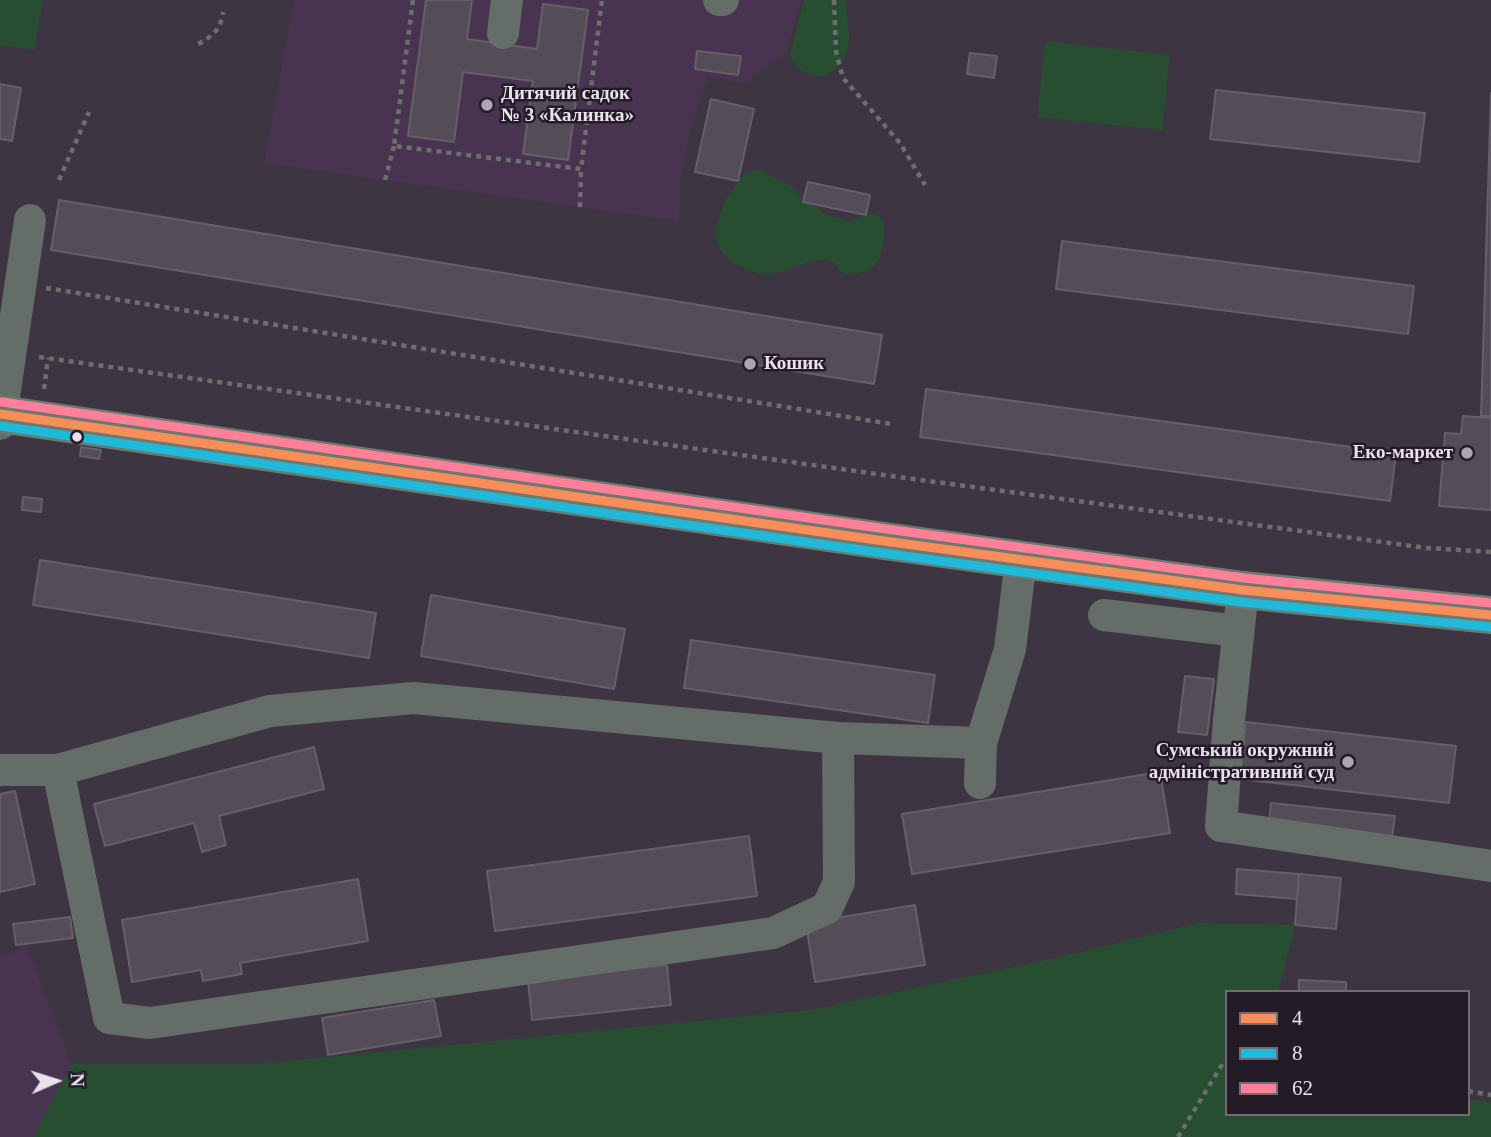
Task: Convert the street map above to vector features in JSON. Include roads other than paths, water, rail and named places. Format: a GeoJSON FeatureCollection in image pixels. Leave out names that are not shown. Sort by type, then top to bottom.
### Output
{"type":"FeatureCollection","features":[{"type":"Feature","properties":{"kind":"main road"},"geometry":{"type":"LineString","coordinates":[[0,417],[1243,590],[1491,615]]}},
{"type":"Feature","properties":{"kind":"lane"},"geometry":{"type":"LineString","coordinates":[[502,33],[507,0]]}},
{"type":"Feature","properties":{"kind":"lane"},"geometry":{"type":"LineString","coordinates":[[0,417],[30,220]]}},
{"type":"Feature","properties":{"kind":"lane"},"geometry":{"type":"LineString","coordinates":[[980,783],[981,743],[1010,649],[1021,560]]}},
{"type":"Feature","properties":{"kind":"lane"},"geometry":{"type":"LineString","coordinates":[[1243,590],[1221,826],[1491,866]]}},
{"type":"Feature","properties":{"kind":"lane"},"geometry":{"type":"LineString","coordinates":[[1104,615],[1238,631]]}},
{"type":"Feature","properties":{"kind":"lane"},"geometry":{"type":"LineString","coordinates":[[0,770],[58,770],[270,711],[414,698],[838,738],[981,743]]}},
{"type":"Feature","properties":{"kind":"lane"},"geometry":{"type":"LineString","coordinates":[[58,770],[109,1018],[150,1023],[773,933],[827,908],[839,882],[838,738]]}},
{"type":"Feature","properties":{"kind":"place","name":"Дитячий садок № 3 «Калинка»"},"geometry":{"type":"Point","coordinates":[487,105]}},
{"type":"Feature","properties":{"kind":"place","name":"Кошик"},"geometry":{"type":"Point","coordinates":[750,364]}},
{"type":"Feature","properties":{"kind":"place","name":"Еко-маркет"},"geometry":{"type":"Point","coordinates":[1467,453]}},
{"type":"Feature","properties":{"kind":"place","name":"Сумський окружний адміністративний суд"},"geometry":{"type":"Point","coordinates":[1348,762]}}]}
